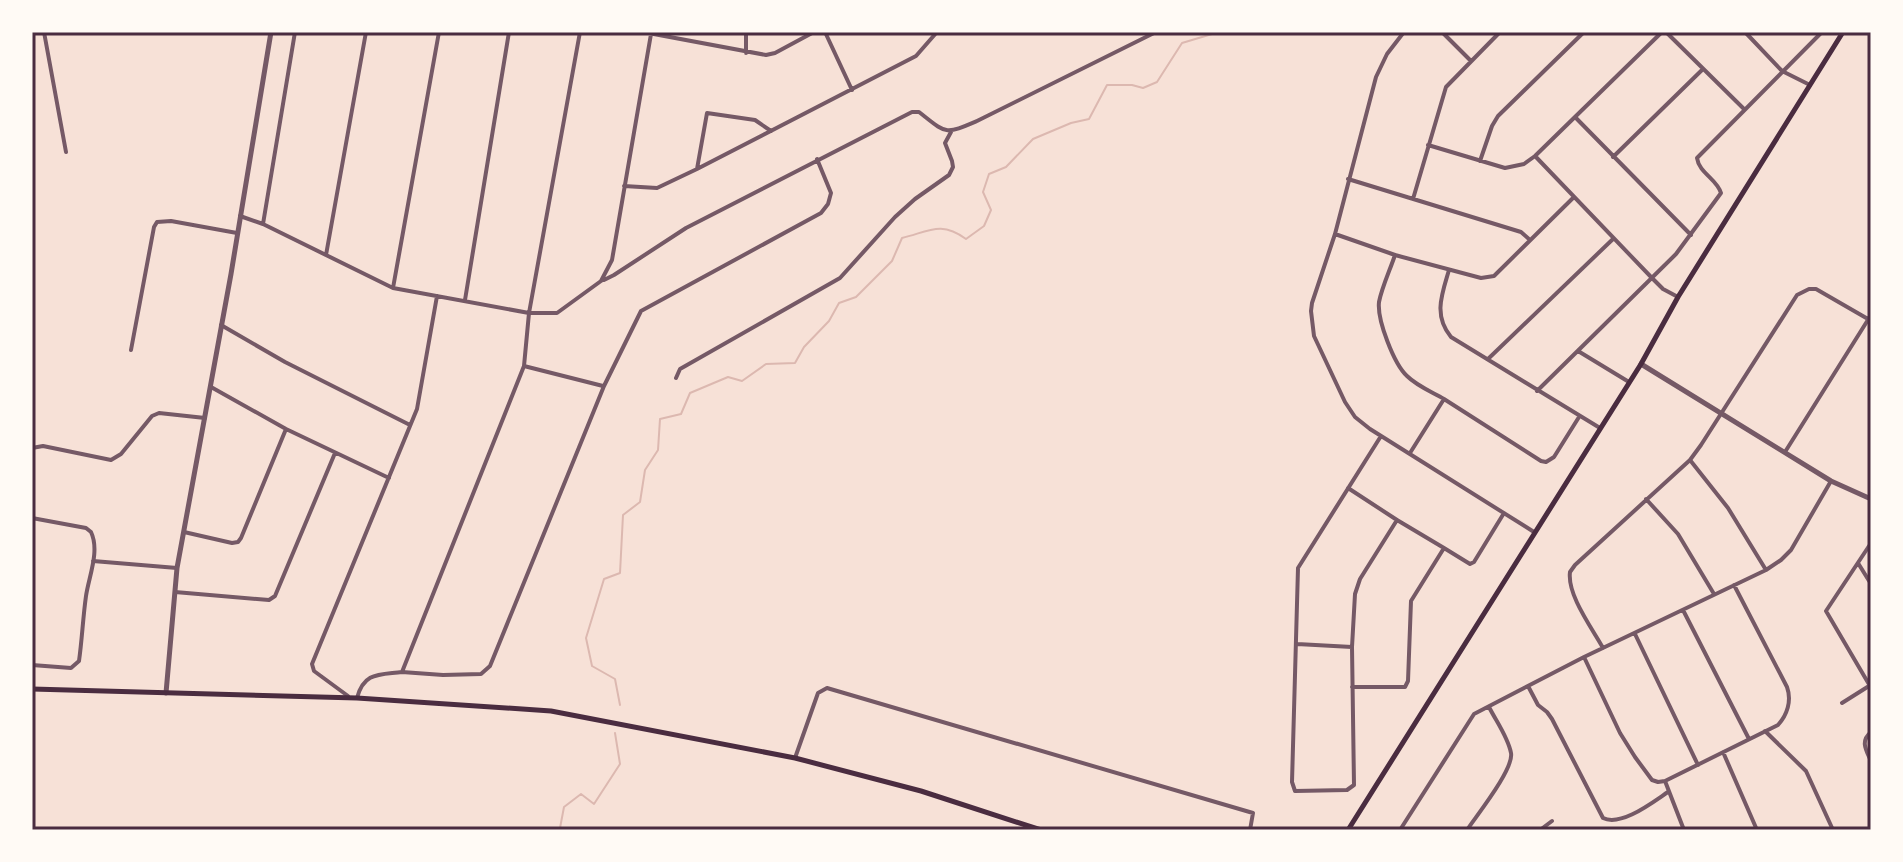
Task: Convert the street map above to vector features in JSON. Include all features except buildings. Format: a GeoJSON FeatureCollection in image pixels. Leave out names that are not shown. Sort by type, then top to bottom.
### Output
{"type":"FeatureCollection","features":[{"type":"Feature","properties":{"kind":"main road"},"geometry":{"type":"LineString","coordinates":[[1348,830],[1641,364],[1678,297],[1843,32]]}},
{"type":"Feature","properties":{"kind":"main road"},"geometry":{"type":"LineString","coordinates":[[32,689],[353,698],[551,711],[795,758],[921,791],[1041,830]]}},
{"type":"Feature","properties":{"kind":"street"},"geometry":{"type":"LineString","coordinates":[[44,32],[66,152]]}},
{"type":"Feature","properties":{"kind":"street"},"geometry":{"type":"LineString","coordinates":[[166,693],[177,568],[231,274],[271,32]]}},
{"type":"Feature","properties":{"kind":"street"},"geometry":{"type":"LineString","coordinates":[[263,224],[295,32]]}},
{"type":"Feature","properties":{"kind":"street"},"geometry":{"type":"LineString","coordinates":[[326,255],[366,32]]}},
{"type":"Feature","properties":{"kind":"street"},"geometry":{"type":"LineString","coordinates":[[393,288],[439,32]]}},
{"type":"Feature","properties":{"kind":"street"},"geometry":{"type":"LineString","coordinates":[[465,300],[509,32]]}},
{"type":"Feature","properties":{"kind":"street"},"geometry":{"type":"LineString","coordinates":[[402,672],[524,366],[529,313],[580,32]]}},
{"type":"Feature","properties":{"kind":"street"},"geometry":{"type":"LineString","coordinates":[[643,32],[766,55],[814,32]]}},
{"type":"Feature","properties":{"kind":"street"},"geometry":{"type":"LineString","coordinates":[[674,37],[684,32]]}},
{"type":"Feature","properties":{"kind":"street"},"geometry":{"type":"LineString","coordinates":[[746,32],[746,53]]}},
{"type":"Feature","properties":{"kind":"street"},"geometry":{"type":"LineString","coordinates":[[825,32],[852,90]]}},
{"type":"Feature","properties":{"kind":"street"},"geometry":{"type":"LineString","coordinates":[[624,186],[657,188],[697,169],[916,56],[937,32]]}},
{"type":"Feature","properties":{"kind":"street"},"geometry":{"type":"LineString","coordinates":[[676,378],[680,369],[840,278],[895,217],[949,175],[953,167],[945,143],[951,132],[1156,32]]}},
{"type":"Feature","properties":{"kind":"street"},"geometry":{"type":"LineString","coordinates":[[1404,32],[1387,54],[1376,77],[1335,234],[1312,303],[1314,336],[1355,417],[1534,532]]}},
{"type":"Feature","properties":{"kind":"street"},"geometry":{"type":"LineString","coordinates":[[1442,32],[1471,61]]}},
{"type":"Feature","properties":{"kind":"street"},"geometry":{"type":"LineString","coordinates":[[1413,199],[1446,87],[1500,32]]}},
{"type":"Feature","properties":{"kind":"street"},"geometry":{"type":"LineString","coordinates":[[1480,161],[1498,116],[1584,32]]}},
{"type":"Feature","properties":{"kind":"street"},"geometry":{"type":"LineString","coordinates":[[1428,145],[1505,168],[1515,167],[1535,156],[1664,32],[1744,109]]}},
{"type":"Feature","properties":{"kind":"street"},"geometry":{"type":"LineString","coordinates":[[1537,391],[1652,278],[1691,235],[1721,193],[1699,167],[1697,158],[1822,32]]}},
{"type":"Feature","properties":{"kind":"street"},"geometry":{"type":"LineString","coordinates":[[1747,33],[1782,71],[1810,85]]}},
{"type":"Feature","properties":{"kind":"street"},"geometry":{"type":"LineString","coordinates":[[601,281],[612,260],[651,34]]}},
{"type":"Feature","properties":{"kind":"street"},"geometry":{"type":"LineString","coordinates":[[1613,157],[1703,69]]}},
{"type":"Feature","properties":{"kind":"street"},"geometry":{"type":"LineString","coordinates":[[240,216],[263,224],[393,288],[529,313],[557,313],[601,281],[686,228],[912,112],[919,112],[951,132]]}},
{"type":"Feature","properties":{"kind":"street"},"geometry":{"type":"LineString","coordinates":[[697,169],[707,113],[755,120],[771,131]]}},
{"type":"Feature","properties":{"kind":"street"},"geometry":{"type":"LineString","coordinates":[[1575,117],[1691,235]]}},
{"type":"Feature","properties":{"kind":"street"},"geometry":{"type":"LineString","coordinates":[[1535,156],[1663,289],[1678,297]]}},
{"type":"Feature","properties":{"kind":"street"},"geometry":{"type":"LineString","coordinates":[[437,296],[417,409],[312,664],[314,671],[353,698],[360,685],[370,676],[402,672],[481,674],[490,666],[604,386],[641,311],[821,213],[831,193],[817,159]]}},
{"type":"Feature","properties":{"kind":"street"},"geometry":{"type":"LineString","coordinates":[[1348,179],[1521,232],[1530,240]]}},
{"type":"Feature","properties":{"kind":"street"},"geometry":{"type":"LineString","coordinates":[[1335,234],[1395,255],[1488,278],[1494,276],[1574,197]]}},
{"type":"Feature","properties":{"kind":"street"},"geometry":{"type":"LineString","coordinates":[[131,350],[157,222],[171,221],[237,233]]}},
{"type":"Feature","properties":{"kind":"street"},"geometry":{"type":"LineString","coordinates":[[1488,359],[1613,239]]}},
{"type":"Feature","properties":{"kind":"street"},"geometry":{"type":"LineString","coordinates":[[1395,255],[1380,300],[1381,319],[1400,368],[1408,377],[1541,461],[1546,462],[1554,457],[1579,417]]}},
{"type":"Feature","properties":{"kind":"street"},"geometry":{"type":"LineString","coordinates":[[1449,270],[1439,310],[1443,325],[1451,337],[1600,428]]}},
{"type":"Feature","properties":{"kind":"street"},"geometry":{"type":"LineString","coordinates":[[1603,648],[1575,597],[1570,572],[1690,460],[1797,295],[1816,289],[1869,317],[1785,452]]}},
{"type":"Feature","properties":{"kind":"street"},"geometry":{"type":"LineString","coordinates":[[221,325],[285,362],[410,426]]}},
{"type":"Feature","properties":{"kind":"street"},"geometry":{"type":"LineString","coordinates":[[1578,351],[1629,382]]}},
{"type":"Feature","properties":{"kind":"street"},"geometry":{"type":"LineString","coordinates":[[1641,364],[1831,481],[1871,499]]}},
{"type":"Feature","properties":{"kind":"street"},"geometry":{"type":"LineString","coordinates":[[524,366],[604,386]]}},
{"type":"Feature","properties":{"kind":"street"},"geometry":{"type":"LineString","coordinates":[[211,387],[286,429],[389,478]]}},
{"type":"Feature","properties":{"kind":"street"},"geometry":{"type":"LineString","coordinates":[[1410,453],[1444,399]]}},
{"type":"Feature","properties":{"kind":"street"},"geometry":{"type":"LineString","coordinates":[[32,448],[43,446],[111,460],[121,454],[152,416],[159,413],[205,418]]}},
{"type":"Feature","properties":{"kind":"street"},"geometry":{"type":"LineString","coordinates":[[184,532],[238,542],[286,429]]}},
{"type":"Feature","properties":{"kind":"street"},"geometry":{"type":"LineString","coordinates":[[1381,436],[1298,568],[1292,782],[1295,791],[1347,790],[1354,785],[1352,647],[1355,594],[1357,585],[1397,520]]}},
{"type":"Feature","properties":{"kind":"street"},"geometry":{"type":"LineString","coordinates":[[175,592],[273,599],[335,453]]}},
{"type":"Feature","properties":{"kind":"street"},"geometry":{"type":"LineString","coordinates":[[1690,460],[1728,508],[1766,570]]}},
{"type":"Feature","properties":{"kind":"street"},"geometry":{"type":"LineString","coordinates":[[1400,830],[1474,714],[1584,657],[1766,570],[1791,550],[1831,481]]}},
{"type":"Feature","properties":{"kind":"street"},"geometry":{"type":"LineString","coordinates":[[1348,488],[1470,564],[1504,513]]}},
{"type":"Feature","properties":{"kind":"street"},"geometry":{"type":"LineString","coordinates":[[1646,499],[1678,534],[1714,595]]}},
{"type":"Feature","properties":{"kind":"street"},"geometry":{"type":"LineString","coordinates":[[32,518],[89,529],[94,538],[79,661],[71,668],[32,665]]}},
{"type":"Feature","properties":{"kind":"street"},"geometry":{"type":"LineString","coordinates":[[1842,703],[1870,685],[1826,611],[1871,543]]}},
{"type":"Feature","properties":{"kind":"street"},"geometry":{"type":"LineString","coordinates":[[1352,687],[1405,687],[1411,601],[1444,548]]}},
{"type":"Feature","properties":{"kind":"street"},"geometry":{"type":"LineString","coordinates":[[93,561],[177,568]]}},
{"type":"Feature","properties":{"kind":"street"},"geometry":{"type":"LineString","coordinates":[[1858,563],[1871,584]]}},
{"type":"Feature","properties":{"kind":"street"},"geometry":{"type":"LineString","coordinates":[[1584,657],[1620,733],[1635,757],[1652,780],[1665,781],[1778,725],[1789,703],[1789,693],[1734,585]]}},
{"type":"Feature","properties":{"kind":"street"},"geometry":{"type":"LineString","coordinates":[[1683,610],[1749,739]]}},
{"type":"Feature","properties":{"kind":"street"},"geometry":{"type":"LineString","coordinates":[[1635,633],[1698,765]]}},
{"type":"Feature","properties":{"kind":"street"},"geometry":{"type":"LineString","coordinates":[[1297,644],[1352,647]]}},
{"type":"Feature","properties":{"kind":"street"},"geometry":{"type":"LineString","coordinates":[[1528,686],[1538,705],[1552,719],[1603,818],[1615,821],[1628,816],[1668,792]]}},
{"type":"Feature","properties":{"kind":"street"},"geometry":{"type":"LineString","coordinates":[[795,758],[818,693],[827,688],[1253,813],[1250,830]]}},
{"type":"Feature","properties":{"kind":"street"},"geometry":{"type":"LineString","coordinates":[[1467,830],[1507,771],[1512,755],[1488,706]]}},
{"type":"Feature","properties":{"kind":"street"},"geometry":{"type":"LineString","coordinates":[[1765,731],[1806,771],[1833,830]]}},
{"type":"Feature","properties":{"kind":"street"},"geometry":{"type":"LineString","coordinates":[[1871,732],[1864,741],[1871,761]]}},
{"type":"Feature","properties":{"kind":"street"},"geometry":{"type":"LineString","coordinates":[[1723,752],[1757,830]]}},
{"type":"Feature","properties":{"kind":"street"},"geometry":{"type":"LineString","coordinates":[[1665,781],[1684,830]]}},
{"type":"Feature","properties":{"kind":"street"},"geometry":{"type":"LineString","coordinates":[[1540,830],[1552,821]]}},
{"type":"Feature","properties":{"kind":"waterway"},"geometry":{"type":"LineString","coordinates":[[620,705],[615,679],[592,666],[586,638],[604,579],[620,573],[623,515],[640,502],[645,470],[658,450],[660,419],[681,414],[690,393],[728,377],[742,381],[766,364],[795,363],[804,347],[829,321],[839,303],[856,297],[892,261],[902,238],[942,229],[966,239],[984,226],[991,210],[983,192],[989,174],[1006,167],[1033,139],[1089,119],[1107,85],[1143,88],[1157,82],[1182,43],[1213,32]]}},
{"type":"Feature","properties":{"kind":"waterway"},"geometry":{"type":"LineString","coordinates":[[563,830],[560,828],[564,807],[581,794],[594,804],[620,764],[615,733]]}}]}
